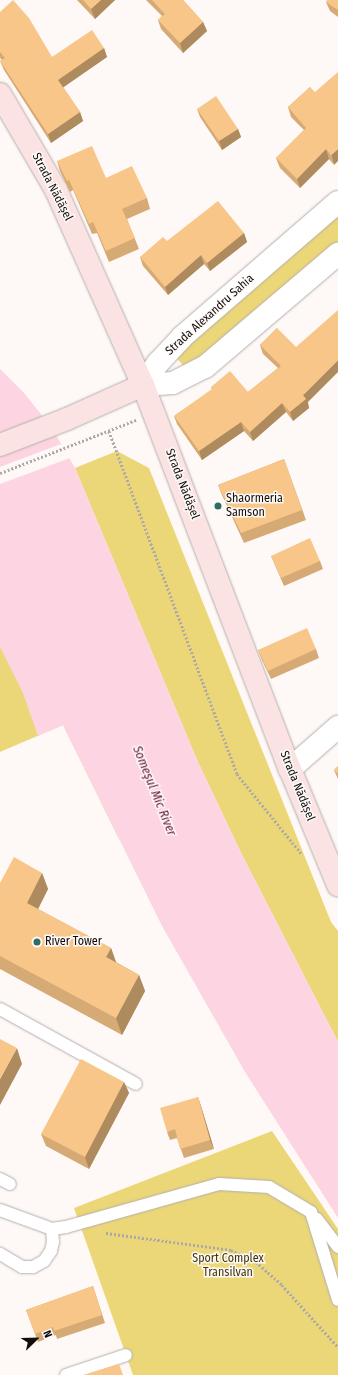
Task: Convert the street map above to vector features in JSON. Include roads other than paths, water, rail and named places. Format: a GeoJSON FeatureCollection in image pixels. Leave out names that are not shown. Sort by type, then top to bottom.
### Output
{"type":"FeatureCollection","features":[{"type":"Feature","properties":{"kind":"street","name":"Strada Nădășel"},"geometry":{"type":"LineString","coordinates":[[0,94],[56,190],[143,385],[290,769],[338,885]]}},
{"type":"Feature","properties":{"kind":"street","name":"Strada Alexandru Sahia"},"geometry":{"type":"LineString","coordinates":[[143,385],[158,363],[182,337],[338,202]]}},
{"type":"Feature","properties":{"kind":"street"},"geometry":{"type":"LineString","coordinates":[[0,445],[67,419],[143,385],[173,383],[205,367],[338,254]]}},
{"type":"Feature","properties":{"kind":"street"},"geometry":{"type":"LineString","coordinates":[[290,769],[338,727]]}},
{"type":"Feature","properties":{"kind":"lane"},"geometry":{"type":"LineString","coordinates":[[0,1009],[136,1084]]}},
{"type":"Feature","properties":{"kind":"lane"},"geometry":{"type":"LineString","coordinates":[[0,1210],[52,1229],[82,1223],[219,1184],[270,1187],[312,1212],[338,1247]]}},
{"type":"Feature","properties":{"kind":"lane"},"geometry":{"type":"LineString","coordinates":[[312,1212],[338,1300]]}},
{"type":"Feature","properties":{"kind":"lane"},"geometry":{"type":"LineString","coordinates":[[0,1254],[22,1267],[33,1267],[44,1261],[51,1251],[52,1229]]}},
{"type":"Feature","properties":{"kind":"lane"},"geometry":{"type":"LineString","coordinates":[[66,1375],[126,1355]]}},
{"type":"Feature","properties":{"kind":"water","name":"Someşul Mic River"},"geometry":{"type":"Polygon","coordinates":[[[0,369],[24,393],[52,428],[75,468],[197,760],[241,853],[338,1042],[338,1218],[245,1072],[162,926],[63,725],[38,736],[23,693],[0,647],[0,369]]]}},
{"type":"Feature","properties":{"kind":"place","name":"Shaormeria Samson"},"geometry":{"type":"Point","coordinates":[218,506]}},
{"type":"Feature","properties":{"kind":"place","name":"River Tower"},"geometry":{"type":"Point","coordinates":[37,942]}},
{"type":"Feature","properties":{"kind":"park label","name":"Sport Complex Transilvan"},"geometry":{"type":"Point","coordinates":[228,1266]}}]}
